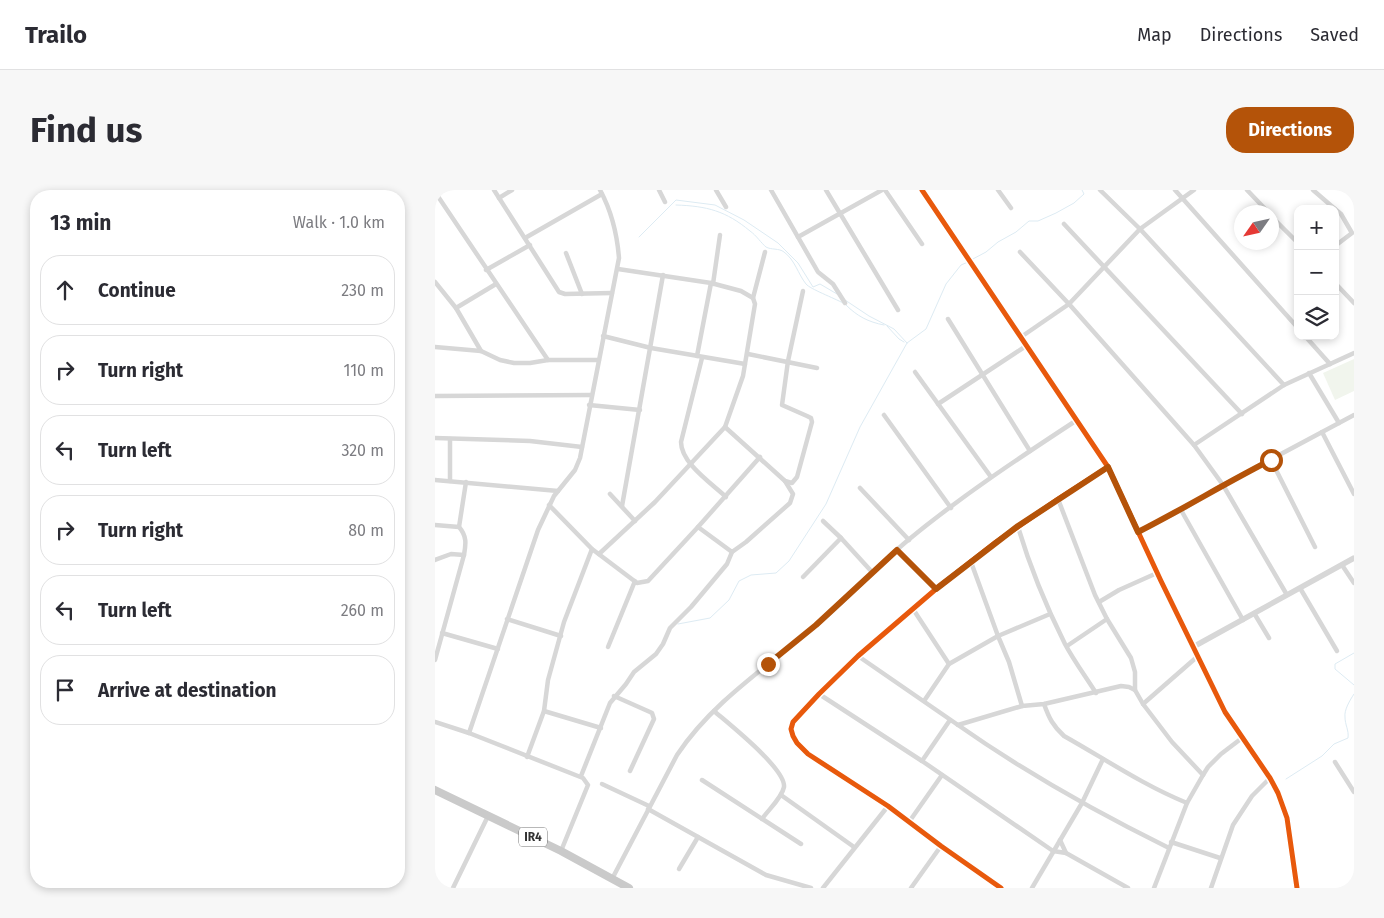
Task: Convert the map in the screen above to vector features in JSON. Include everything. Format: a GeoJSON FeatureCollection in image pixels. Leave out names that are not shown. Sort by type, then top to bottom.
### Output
{"type":"FeatureCollection","features":[{"type":"Feature","properties":{"kind":"main road","name":"IR4"},"geometry":{"type":"LineString","coordinates":[[435,790],[629,888]]}},
{"type":"Feature","properties":{"kind":"street"},"geometry":{"type":"LineString","coordinates":[[494,190],[559,292],[565,294],[612,293]]}},
{"type":"Feature","properties":{"kind":"street"},"geometry":{"type":"LineString","coordinates":[[499,198],[512,190]]}},
{"type":"Feature","properties":{"kind":"street"},"geometry":{"type":"LineString","coordinates":[[659,190],[665,202]]}},
{"type":"Feature","properties":{"kind":"street"},"geometry":{"type":"LineString","coordinates":[[716,190],[726,207]]}},
{"type":"Feature","properties":{"kind":"street"},"geometry":{"type":"LineString","coordinates":[[771,190],[820,275],[833,284],[845,303]]}},
{"type":"Feature","properties":{"kind":"street"},"geometry":{"type":"LineString","coordinates":[[826,190],[898,310]]}},
{"type":"Feature","properties":{"kind":"street"},"geometry":{"type":"LineString","coordinates":[[798,237],[883,190],[922,244]]}},
{"type":"Feature","properties":{"kind":"street"},"geometry":{"type":"LineString","coordinates":[[921,190],[1108,467],[1225,712],[1270,778],[1278,793],[1287,818],[1297,888]]}},
{"type":"Feature","properties":{"kind":"street"},"geometry":{"type":"LineString","coordinates":[[998,190],[1011,208]]}},
{"type":"Feature","properties":{"kind":"street"},"geometry":{"type":"LineString","coordinates":[[1100,190],[1140,229],[1284,385]]}},
{"type":"Feature","properties":{"kind":"street"},"geometry":{"type":"LineString","coordinates":[[1175,190],[1294,324]]}},
{"type":"Feature","properties":{"kind":"street"},"geometry":{"type":"LineString","coordinates":[[1021,337],[1069,304],[1140,229],[1194,190]]}},
{"type":"Feature","properties":{"kind":"street"},"geometry":{"type":"LineString","coordinates":[[1247,190],[1261,205]]}},
{"type":"Feature","properties":{"kind":"street"},"geometry":{"type":"LineString","coordinates":[[1313,190],[1330,205]]}},
{"type":"Feature","properties":{"kind":"street"},"geometry":{"type":"LineString","coordinates":[[435,192],[486,270],[549,360]]}},
{"type":"Feature","properties":{"kind":"street"},"geometry":{"type":"LineString","coordinates":[[469,733],[538,530],[549,505],[575,470],[582,447],[618,269],[618,240],[613,218],[601,192],[525,238]]}},
{"type":"Feature","properties":{"kind":"street"},"geometry":{"type":"LineString","coordinates":[[1339,212],[1353,234],[1339,243]]}},
{"type":"Feature","properties":{"kind":"street"},"geometry":{"type":"LineString","coordinates":[[1064,224],[1242,414]]}},
{"type":"Feature","properties":{"kind":"street"},"geometry":{"type":"LineString","coordinates":[[1279,224],[1294,239]]}},
{"type":"Feature","properties":{"kind":"street"},"geometry":{"type":"LineString","coordinates":[[720,235],[681,450],[683,456],[690,464],[726,497]]}},
{"type":"Feature","properties":{"kind":"street"},"geometry":{"type":"LineString","coordinates":[[486,270],[530,245]]}},
{"type":"Feature","properties":{"kind":"street"},"geometry":{"type":"LineString","coordinates":[[599,554],[635,521],[725,427],[748,354],[755,304],[753,298],[765,252]]}},
{"type":"Feature","properties":{"kind":"street"},"geometry":{"type":"LineString","coordinates":[[1020,252],[1069,304],[1194,445],[1223,485],[1287,595]]}},
{"type":"Feature","properties":{"kind":"street"},"geometry":{"type":"LineString","coordinates":[[566,253],[582,294]]}},
{"type":"Feature","properties":{"kind":"street"},"geometry":{"type":"LineString","coordinates":[[618,269],[712,283],[741,290],[753,298]]}},
{"type":"Feature","properties":{"kind":"street"},"geometry":{"type":"LineString","coordinates":[[622,506],[663,275]]}},
{"type":"Feature","properties":{"kind":"street"},"geometry":{"type":"LineString","coordinates":[[435,282],[456,308],[481,351]]}},
{"type":"Feature","properties":{"kind":"street"},"geometry":{"type":"LineString","coordinates":[[456,308],[496,284]]}},
{"type":"Feature","properties":{"kind":"street"},"geometry":{"type":"LineString","coordinates":[[1339,287],[1354,303]]}},
{"type":"Feature","properties":{"kind":"street"},"geometry":{"type":"LineString","coordinates":[[435,291],[442,290]]}},
{"type":"Feature","properties":{"kind":"street"},"geometry":{"type":"LineString","coordinates":[[785,481],[792,483],[797,476],[812,422],[811,418],[782,405],[788,361],[803,291]]}},
{"type":"Feature","properties":{"kind":"street"},"geometry":{"type":"LineString","coordinates":[[948,319],[984,374],[1030,451]]}},
{"type":"Feature","properties":{"kind":"street"},"geometry":{"type":"LineString","coordinates":[[603,336],[651,348],[745,364]]}},
{"type":"Feature","properties":{"kind":"street"},"geometry":{"type":"LineString","coordinates":[[1308,340],[1329,364]]}},
{"type":"Feature","properties":{"kind":"street"},"geometry":{"type":"LineString","coordinates":[[938,404],[1026,346]]}},
{"type":"Feature","properties":{"kind":"street"},"geometry":{"type":"LineString","coordinates":[[435,347],[481,351],[500,360],[514,363],[549,360],[599,360]]}},
{"type":"Feature","properties":{"kind":"street"},"geometry":{"type":"LineString","coordinates":[[1194,445],[1284,385],[1354,353]]}},
{"type":"Feature","properties":{"kind":"street"},"geometry":{"type":"LineString","coordinates":[[748,354],[817,368]]}},
{"type":"Feature","properties":{"kind":"street"},"geometry":{"type":"LineString","coordinates":[[915,372],[991,477]]}},
{"type":"Feature","properties":{"kind":"street"},"geometry":{"type":"LineString","coordinates":[[1309,373],[1339,423]]}},
{"type":"Feature","properties":{"kind":"street"},"geometry":{"type":"LineString","coordinates":[[435,396],[591,395]]}},
{"type":"Feature","properties":{"kind":"street"},"geometry":{"type":"LineString","coordinates":[[589,405],[639,410]]}},
{"type":"Feature","properties":{"kind":"street"},"geometry":{"type":"LineString","coordinates":[[884,415],[951,508]]}},
{"type":"Feature","properties":{"kind":"street"},"geometry":{"type":"LineString","coordinates":[[1138,532],[1354,415]]}},
{"type":"Feature","properties":{"kind":"street"},"geometry":{"type":"LineString","coordinates":[[612,880],[649,807],[686,741],[741,684],[816,625],[909,540],[991,477],[1077,420]]}},
{"type":"Feature","properties":{"kind":"street"},"geometry":{"type":"LineString","coordinates":[[581,776],[614,696],[626,684],[634,672],[656,654],[670,628],[727,564],[732,552],[790,503],[793,494],[785,481],[725,427]]}},
{"type":"Feature","properties":{"kind":"street"},"geometry":{"type":"LineString","coordinates":[[1322,432],[1354,494]]}},
{"type":"Feature","properties":{"kind":"street"},"geometry":{"type":"LineString","coordinates":[[435,438],[530,441],[582,447]]}},
{"type":"Feature","properties":{"kind":"street"},"geometry":{"type":"LineString","coordinates":[[450,439],[450,481]]}},
{"type":"Feature","properties":{"kind":"street"},"geometry":{"type":"LineString","coordinates":[[549,505],[591,549],[637,583],[647,581],[698,528],[760,457]]}},
{"type":"Feature","properties":{"kind":"street"},"geometry":{"type":"LineString","coordinates":[[1271,460],[1315,547]]}},
{"type":"Feature","properties":{"kind":"street"},"geometry":{"type":"LineString","coordinates":[[1001,888],[888,806],[808,754],[797,743],[791,729],[793,722],[858,656],[936,589],[1018,526],[1108,467]]}},
{"type":"Feature","properties":{"kind":"street"},"geometry":{"type":"LineString","coordinates":[[435,480],[559,491]]}},
{"type":"Feature","properties":{"kind":"street"},"geometry":{"type":"LineString","coordinates":[[459,527],[465,482]]}},
{"type":"Feature","properties":{"kind":"street"},"geometry":{"type":"LineString","coordinates":[[861,488],[909,540]]}},
{"type":"Feature","properties":{"kind":"street"},"geometry":{"type":"LineString","coordinates":[[609,494],[635,521]]}},
{"type":"Feature","properties":{"kind":"street"},"geometry":{"type":"LineString","coordinates":[[1058,499],[1099,602],[1131,658],[1135,672],[1135,690],[1143,704],[1179,750],[1203,775]]}},
{"type":"Feature","properties":{"kind":"street"},"geometry":{"type":"LineString","coordinates":[[1181,510],[1243,620]]}},
{"type":"Feature","properties":{"kind":"street"},"geometry":{"type":"LineString","coordinates":[[823,521],[872,572]]}},
{"type":"Feature","properties":{"kind":"street"},"geometry":{"type":"LineString","coordinates":[[435,524],[459,527],[464,532],[465,539],[464,555],[435,660]]}},
{"type":"Feature","properties":{"kind":"street"},"geometry":{"type":"LineString","coordinates":[[1018,526],[1027,557],[1051,614],[1067,646],[1096,693]]}},
{"type":"Feature","properties":{"kind":"street"},"geometry":{"type":"LineString","coordinates":[[698,528],[732,552]]}},
{"type":"Feature","properties":{"kind":"street"},"geometry":{"type":"LineString","coordinates":[[803,576],[841,538]]}},
{"type":"Feature","properties":{"kind":"street"},"geometry":{"type":"LineString","coordinates":[[527,757],[544,711],[548,680],[564,622],[591,549]]}},
{"type":"Feature","properties":{"kind":"street"},"geometry":{"type":"LineString","coordinates":[[897,550],[936,589]]}},
{"type":"Feature","properties":{"kind":"street"},"geometry":{"type":"LineString","coordinates":[[435,560],[451,554],[464,555]]}},
{"type":"Feature","properties":{"kind":"street"},"geometry":{"type":"LineString","coordinates":[[1193,647],[1354,558]]}},
{"type":"Feature","properties":{"kind":"street"},"geometry":{"type":"LineString","coordinates":[[971,562],[1009,662],[1022,706]]}},
{"type":"Feature","properties":{"kind":"street"},"geometry":{"type":"LineString","coordinates":[[1342,565],[1354,583]]}},
{"type":"Feature","properties":{"kind":"street"},"geometry":{"type":"LineString","coordinates":[[1099,602],[1119,590],[1157,573]]}},
{"type":"Feature","properties":{"kind":"street"},"geometry":{"type":"LineString","coordinates":[[608,647],[635,581]]}},
{"type":"Feature","properties":{"kind":"street"},"geometry":{"type":"LineString","coordinates":[[1300,588],[1337,650]]}},
{"type":"Feature","properties":{"kind":"street"},"geometry":{"type":"LineString","coordinates":[[913,609],[949,664]]}},
{"type":"Feature","properties":{"kind":"street"},"geometry":{"type":"LineString","coordinates":[[1255,613],[1269,638]]}},
{"type":"Feature","properties":{"kind":"street"},"geometry":{"type":"LineString","coordinates":[[923,700],[949,664],[998,636],[1051,614]]}},
{"type":"Feature","properties":{"kind":"street"},"geometry":{"type":"LineString","coordinates":[[507,619],[561,636]]}},
{"type":"Feature","properties":{"kind":"street"},"geometry":{"type":"LineString","coordinates":[[1067,646],[1107,619]]}},
{"type":"Feature","properties":{"kind":"street"},"geometry":{"type":"LineString","coordinates":[[443,633],[498,649]]}},
{"type":"Feature","properties":{"kind":"street"},"geometry":{"type":"LineString","coordinates":[[858,656],[950,720],[1083,803],[1170,845],[1220,858]]}},
{"type":"Feature","properties":{"kind":"street"},"geometry":{"type":"LineString","coordinates":[[1143,704],[1198,656]]}},
{"type":"Feature","properties":{"kind":"street"},"geometry":{"type":"LineString","coordinates":[[958,725],[1022,706],[1045,704],[1121,686],[1135,690]]}},
{"type":"Feature","properties":{"kind":"street"},"geometry":{"type":"LineString","coordinates":[[819,694],[923,761],[942,776],[1053,851],[1066,853],[1128,888]]}},
{"type":"Feature","properties":{"kind":"street"},"geometry":{"type":"LineString","coordinates":[[614,696],[650,712],[654,716],[630,771]]}},
{"type":"Feature","properties":{"kind":"street"},"geometry":{"type":"LineString","coordinates":[[1045,704],[1049,719],[1064,736],[1166,795],[1187,803]]}},
{"type":"Feature","properties":{"kind":"street"},"geometry":{"type":"LineString","coordinates":[[544,711],[601,728]]}},
{"type":"Feature","properties":{"kind":"street"},"geometry":{"type":"LineString","coordinates":[[714,711],[781,774],[784,788],[762,819]]}},
{"type":"Feature","properties":{"kind":"street"},"geometry":{"type":"LineString","coordinates":[[923,761],[950,720]]}},
{"type":"Feature","properties":{"kind":"street"},"geometry":{"type":"LineString","coordinates":[[435,722],[581,776],[588,785],[561,852]]}},
{"type":"Feature","properties":{"kind":"street"},"geometry":{"type":"LineString","coordinates":[[1155,888],[1187,803],[1203,775],[1221,754],[1242,738]]}},
{"type":"Feature","properties":{"kind":"street"},"geometry":{"type":"LineString","coordinates":[[1031,888],[1083,803],[1103,759]]}},
{"type":"Feature","properties":{"kind":"street"},"geometry":{"type":"LineString","coordinates":[[1335,762],[1354,792]]}},
{"type":"Feature","properties":{"kind":"street"},"geometry":{"type":"LineString","coordinates":[[909,822],[942,776]]}},
{"type":"Feature","properties":{"kind":"street"},"geometry":{"type":"LineString","coordinates":[[1211,888],[1233,825],[1252,796],[1270,778]]}},
{"type":"Feature","properties":{"kind":"street"},"geometry":{"type":"LineString","coordinates":[[702,780],[801,844]]}},
{"type":"Feature","properties":{"kind":"street"},"geometry":{"type":"LineString","coordinates":[[602,784],[649,807],[766,875],[811,888]]}},
{"type":"Feature","properties":{"kind":"street"},"geometry":{"type":"LineString","coordinates":[[781,794],[854,847]]}},
{"type":"Feature","properties":{"kind":"street"},"geometry":{"type":"LineString","coordinates":[[823,888],[888,806]]}},
{"type":"Feature","properties":{"kind":"street"},"geometry":{"type":"LineString","coordinates":[[456,887],[488,816]]}},
{"type":"Feature","properties":{"kind":"street"},"geometry":{"type":"LineString","coordinates":[[679,869],[698,837]]}},
{"type":"Feature","properties":{"kind":"street"},"geometry":{"type":"LineString","coordinates":[[1060,840],[1066,853]]}},
{"type":"Feature","properties":{"kind":"street"},"geometry":{"type":"LineString","coordinates":[[911,888],[941,846]]}},
{"type":"Feature","properties":{"kind":"shaded area"},"geometry":{"type":"Polygon","coordinates":[[[1354,359],[1354,391],[1335,400],[1323,373],[1354,359]]]}},
{"type":"Feature","properties":{"kind":"waterway"},"geometry":{"type":"LineString","coordinates":[[971,260],[1016,232],[1029,221],[1038,221],[1074,203],[1084,194],[1082,190]]}},
{"type":"Feature","properties":{"kind":"waterway"},"geometry":{"type":"LineString","coordinates":[[639,237],[676,200],[715,205],[744,220],[778,243],[798,263],[813,287],[820,284],[837,294]]}},
{"type":"Feature","properties":{"kind":"waterway"},"geometry":{"type":"LineString","coordinates":[[676,205],[707,208],[733,219],[752,233],[766,247],[777,249],[788,255],[808,286],[843,303]]}},
{"type":"Feature","properties":{"kind":"waterway"},"geometry":{"type":"LineString","coordinates":[[678,624],[710,618],[729,600],[739,581],[751,575],[776,573],[789,561],[826,504],[860,427],[907,343],[926,329],[946,284],[961,265],[968,262]]}},
{"type":"Feature","properties":{"kind":"waterway"},"geometry":{"type":"LineString","coordinates":[[845,300],[869,316],[894,329],[907,343]]}},
{"type":"Feature","properties":{"kind":"waterway"},"geometry":{"type":"LineString","coordinates":[[846,305],[863,318],[884,325]]}},
{"type":"Feature","properties":{"kind":"waterway"},"geometry":{"type":"LineString","coordinates":[[887,326],[904,342]]}},
{"type":"Feature","properties":{"kind":"waterway"},"geometry":{"type":"LineString","coordinates":[[1354,653],[1335,664],[1335,669],[1354,685]]}},
{"type":"Feature","properties":{"kind":"waterway"},"geometry":{"type":"LineString","coordinates":[[1286,779],[1322,756],[1334,744],[1348,738],[1345,714],[1354,694]]}},
{"type":"Feature","properties":{"kind":"cycle path"},"geometry":{"type":"LineString","coordinates":[[922,190],[1108,467],[1225,712],[1270,778],[1278,793],[1287,818],[1297,888]]}},
{"type":"Feature","properties":{"kind":"cycle path"},"geometry":{"type":"LineString","coordinates":[[1001,888],[888,806],[808,754],[797,743],[791,729],[793,722],[858,656],[936,589],[996,542],[1108,467]]}},
{"type":"Feature","properties":{"kind":"route"},"geometry":{"type":"LineString","coordinates":[[768,664],[839,605],[897,550],[936,589],[1018,526],[1108,467],[1138,532],[1271,460]]}}]}
